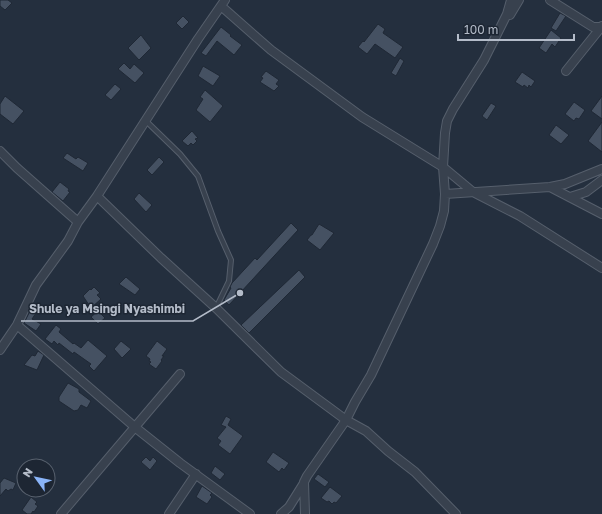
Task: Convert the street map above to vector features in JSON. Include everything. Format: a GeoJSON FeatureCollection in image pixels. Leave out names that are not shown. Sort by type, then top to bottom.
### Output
{"type":"FeatureCollection","features":[{"type":"Feature","properties":{"kind":"street"},"geometry":{"type":"LineString","coordinates":[[281,514],[289,507],[307,476],[346,420],[371,375],[433,244],[440,226],[446,194],[443,167],[447,121],[484,60],[507,14],[511,0]]}},
{"type":"Feature","properties":{"kind":"street"},"geometry":{"type":"LineString","coordinates":[[510,15],[519,0]]}},
{"type":"Feature","properties":{"kind":"street"},"geometry":{"type":"LineString","coordinates":[[550,0],[594,27],[602,27]]}},
{"type":"Feature","properties":{"kind":"street"},"geometry":{"type":"LineString","coordinates":[[0,350],[17,325],[36,285],[68,241],[78,222],[98,196],[223,3],[271,50],[362,117],[443,167],[473,192],[520,216],[602,268]]}},
{"type":"Feature","properties":{"kind":"street"},"geometry":{"type":"LineString","coordinates":[[566,71],[602,27]]}},
{"type":"Feature","properties":{"kind":"street"},"geometry":{"type":"LineString","coordinates":[[0,151],[78,222]]}},
{"type":"Feature","properties":{"kind":"street"},"geometry":{"type":"LineString","coordinates":[[446,194],[550,187],[565,184],[602,169]]}},
{"type":"Feature","properties":{"kind":"street"},"geometry":{"type":"LineString","coordinates":[[570,197],[586,192],[602,180]]}},
{"type":"Feature","properties":{"kind":"street"},"geometry":{"type":"LineString","coordinates":[[550,187],[602,214]]}},
{"type":"Feature","properties":{"kind":"street"},"geometry":{"type":"LineString","coordinates":[[98,196],[281,372],[346,420],[366,431],[388,451],[415,472],[456,514]]}},
{"type":"Feature","properties":{"kind":"street"},"geometry":{"type":"LineString","coordinates":[[17,325],[136,428],[250,514]]}},
{"type":"Feature","properties":{"kind":"street"},"geometry":{"type":"LineString","coordinates":[[61,514],[136,428],[180,374]]}},
{"type":"Feature","properties":{"kind":"street"},"geometry":{"type":"LineString","coordinates":[[169,514],[196,474]]}},
{"type":"Feature","properties":{"kind":"street"},"geometry":{"type":"LineString","coordinates":[[304,482],[305,514]]}},
{"type":"Feature","properties":{"kind":"lane"},"geometry":{"type":"LineString","coordinates":[[146,120],[180,154],[198,176],[218,231],[231,260],[229,281],[216,308]]}},
{"type":"Feature","properties":{"kind":"building"},"geometry":{"type":"Polygon","coordinates":[[[0,0],[8,0],[12,3],[5,10],[0,6],[0,0]]]}},
{"type":"Feature","properties":{"kind":"building"},"geometry":{"type":"Polygon","coordinates":[[[560,13],[566,16],[556,31],[551,28],[560,13]]]}},
{"type":"Feature","properties":{"kind":"building"},"geometry":{"type":"Polygon","coordinates":[[[183,16],[189,22],[182,29],[176,23],[183,16]]]}},
{"type":"Feature","properties":{"kind":"building"},"geometry":{"type":"Polygon","coordinates":[[[378,24],[385,29],[383,33],[403,47],[395,58],[375,44],[367,54],[358,47],[363,41],[364,42],[378,24]]]}},
{"type":"Feature","properties":{"kind":"building"},"geometry":{"type":"Polygon","coordinates":[[[221,27],[242,45],[234,55],[217,41],[206,56],[201,53],[221,27]]]}},
{"type":"Feature","properties":{"kind":"building"},"geometry":{"type":"Polygon","coordinates":[[[551,30],[561,38],[555,47],[552,44],[546,53],[539,48],[551,30]]]}},
{"type":"Feature","properties":{"kind":"building"},"geometry":{"type":"Polygon","coordinates":[[[141,35],[151,48],[139,60],[128,48],[141,35]]]}},
{"type":"Feature","properties":{"kind":"building"},"geometry":{"type":"Polygon","coordinates":[[[400,58],[404,61],[396,76],[391,73],[400,58]]]}},
{"type":"Feature","properties":{"kind":"building"},"geometry":{"type":"Polygon","coordinates":[[[124,63],[130,69],[134,64],[144,73],[135,83],[118,69],[124,63]]]}},
{"type":"Feature","properties":{"kind":"building"},"geometry":{"type":"Polygon","coordinates":[[[203,66],[220,76],[213,86],[198,76],[203,66]]]}},
{"type":"Feature","properties":{"kind":"building"},"geometry":{"type":"Polygon","coordinates":[[[266,71],[279,80],[276,84],[279,86],[274,91],[260,82],[263,78],[261,77],[266,71]]]}},
{"type":"Feature","properties":{"kind":"building"},"geometry":{"type":"Polygon","coordinates":[[[522,72],[535,81],[531,87],[529,85],[528,88],[524,85],[523,87],[515,82],[522,72]]]}},
{"type":"Feature","properties":{"kind":"building"},"geometry":{"type":"Polygon","coordinates":[[[115,84],[121,89],[111,100],[105,95],[115,84]]]}},
{"type":"Feature","properties":{"kind":"building"},"geometry":{"type":"Polygon","coordinates":[[[205,90],[223,106],[210,122],[196,110],[203,99],[200,97],[205,90]]]}},
{"type":"Feature","properties":{"kind":"building"},"geometry":{"type":"Polygon","coordinates":[[[5,96],[24,111],[13,124],[0,114],[0,104],[5,96]]]}},
{"type":"Feature","properties":{"kind":"building"},"geometry":{"type":"Polygon","coordinates":[[[602,96],[602,119],[591,111],[602,96]]]}},
{"type":"Feature","properties":{"kind":"building"},"geometry":{"type":"Polygon","coordinates":[[[574,102],[585,110],[579,119],[576,118],[574,121],[565,114],[574,102]]]}},
{"type":"Feature","properties":{"kind":"building"},"geometry":{"type":"Polygon","coordinates":[[[491,103],[496,106],[487,120],[482,116],[491,103]]]}},
{"type":"Feature","properties":{"kind":"building"},"geometry":{"type":"Polygon","coordinates":[[[602,122],[602,152],[588,141],[602,122]]]}},
{"type":"Feature","properties":{"kind":"building"},"geometry":{"type":"Polygon","coordinates":[[[556,125],[569,135],[561,144],[549,135],[556,125]]]}},
{"type":"Feature","properties":{"kind":"building"},"geometry":{"type":"Polygon","coordinates":[[[192,131],[198,138],[195,139],[197,141],[193,145],[191,143],[188,146],[182,141],[192,131]]]}},
{"type":"Feature","properties":{"kind":"building"},"geometry":{"type":"Polygon","coordinates":[[[67,153],[76,159],[78,157],[88,163],[83,171],[63,158],[67,153]]]}},
{"type":"Feature","properties":{"kind":"building"},"geometry":{"type":"Polygon","coordinates":[[[159,157],[164,162],[152,175],[147,170],[159,157]]]}},
{"type":"Feature","properties":{"kind":"building"},"geometry":{"type":"Polygon","coordinates":[[[60,182],[69,189],[68,191],[70,192],[63,201],[52,192],[60,182]]]}},
{"type":"Feature","properties":{"kind":"building"},"geometry":{"type":"Polygon","coordinates":[[[139,193],[152,205],[146,212],[134,199],[139,193]]]}},
{"type":"Feature","properties":{"kind":"building"},"geometry":{"type":"Polygon","coordinates":[[[291,223],[298,230],[229,305],[224,300],[231,288],[232,283],[255,258],[257,260],[291,223]]]}},
{"type":"Feature","properties":{"kind":"building"},"geometry":{"type":"Polygon","coordinates":[[[319,224],[334,233],[320,250],[307,240],[319,224]]]}},
{"type":"Feature","properties":{"kind":"building"},"geometry":{"type":"Polygon","coordinates":[[[299,270],[305,277],[249,333],[241,325],[299,270]]]}},
{"type":"Feature","properties":{"kind":"building"},"geometry":{"type":"Polygon","coordinates":[[[126,277],[140,289],[135,295],[119,284],[126,277]]]}},
{"type":"Feature","properties":{"kind":"building"},"geometry":{"type":"Polygon","coordinates":[[[94,287],[100,293],[97,295],[101,299],[91,308],[83,296],[94,287]]]}},
{"type":"Feature","properties":{"kind":"building"},"geometry":{"type":"Polygon","coordinates":[[[31,309],[36,313],[32,319],[41,324],[36,331],[24,323],[31,309]]]}},
{"type":"Feature","properties":{"kind":"building"},"geometry":{"type":"Polygon","coordinates":[[[98,311],[105,318],[98,324],[91,317],[98,311]]]}},
{"type":"Feature","properties":{"kind":"building"},"geometry":{"type":"Polygon","coordinates":[[[56,325],[61,329],[59,332],[73,344],[74,343],[81,348],[88,340],[107,356],[94,371],[89,366],[91,364],[74,352],[73,354],[59,343],[58,345],[54,341],[52,344],[45,339],[56,325]]]}},
{"type":"Feature","properties":{"kind":"building"},"geometry":{"type":"Polygon","coordinates":[[[121,341],[131,349],[122,358],[114,349],[121,341]]]}},
{"type":"Feature","properties":{"kind":"building"},"geometry":{"type":"Polygon","coordinates":[[[157,341],[167,349],[162,356],[164,356],[161,360],[162,361],[156,369],[149,364],[151,362],[149,361],[150,359],[146,356],[157,341]]]}},
{"type":"Feature","properties":{"kind":"building"},"geometry":{"type":"Polygon","coordinates":[[[38,351],[44,355],[37,370],[24,365],[32,355],[35,356],[38,351]]]}},
{"type":"Feature","properties":{"kind":"building"},"geometry":{"type":"Polygon","coordinates":[[[68,383],[79,389],[79,392],[91,401],[87,408],[81,405],[78,410],[74,411],[59,401],[59,397],[68,383]]]}},
{"type":"Feature","properties":{"kind":"building"},"geometry":{"type":"Polygon","coordinates":[[[226,416],[231,419],[228,425],[243,436],[230,454],[218,445],[221,441],[217,438],[226,427],[221,425],[226,416]]]}},
{"type":"Feature","properties":{"kind":"building"},"geometry":{"type":"Polygon","coordinates":[[[273,452],[289,463],[284,470],[282,468],[279,472],[266,462],[273,452]]]}},
{"type":"Feature","properties":{"kind":"building"},"geometry":{"type":"Polygon","coordinates":[[[146,457],[150,461],[153,457],[157,461],[150,470],[141,462],[146,457]]]}},
{"type":"Feature","properties":{"kind":"building"},"geometry":{"type":"Polygon","coordinates":[[[215,466],[225,474],[220,480],[211,473],[215,466]]]}},
{"type":"Feature","properties":{"kind":"building"},"geometry":{"type":"Polygon","coordinates":[[[318,474],[329,482],[325,487],[314,479],[318,474]]]}},
{"type":"Feature","properties":{"kind":"building"},"geometry":{"type":"Polygon","coordinates":[[[4,478],[16,483],[13,490],[11,489],[8,491],[6,489],[0,496],[0,483],[4,478]]]}},
{"type":"Feature","properties":{"kind":"building"},"geometry":{"type":"Polygon","coordinates":[[[202,486],[212,493],[210,495],[212,497],[207,504],[196,497],[202,486]]]}},
{"type":"Feature","properties":{"kind":"building"},"geometry":{"type":"Polygon","coordinates":[[[330,487],[342,496],[336,503],[334,502],[332,504],[321,498],[330,487]]]}},
{"type":"Feature","properties":{"kind":"building"},"geometry":{"type":"Polygon","coordinates":[[[30,498],[37,502],[35,504],[38,506],[31,514],[27,514],[22,510],[30,498]]]}},
{"type":"Feature","properties":{"kind":"place","name":"Shule ya Msingi Nyashimbi"},"geometry":{"type":"Point","coordinates":[240,293]}}]}
